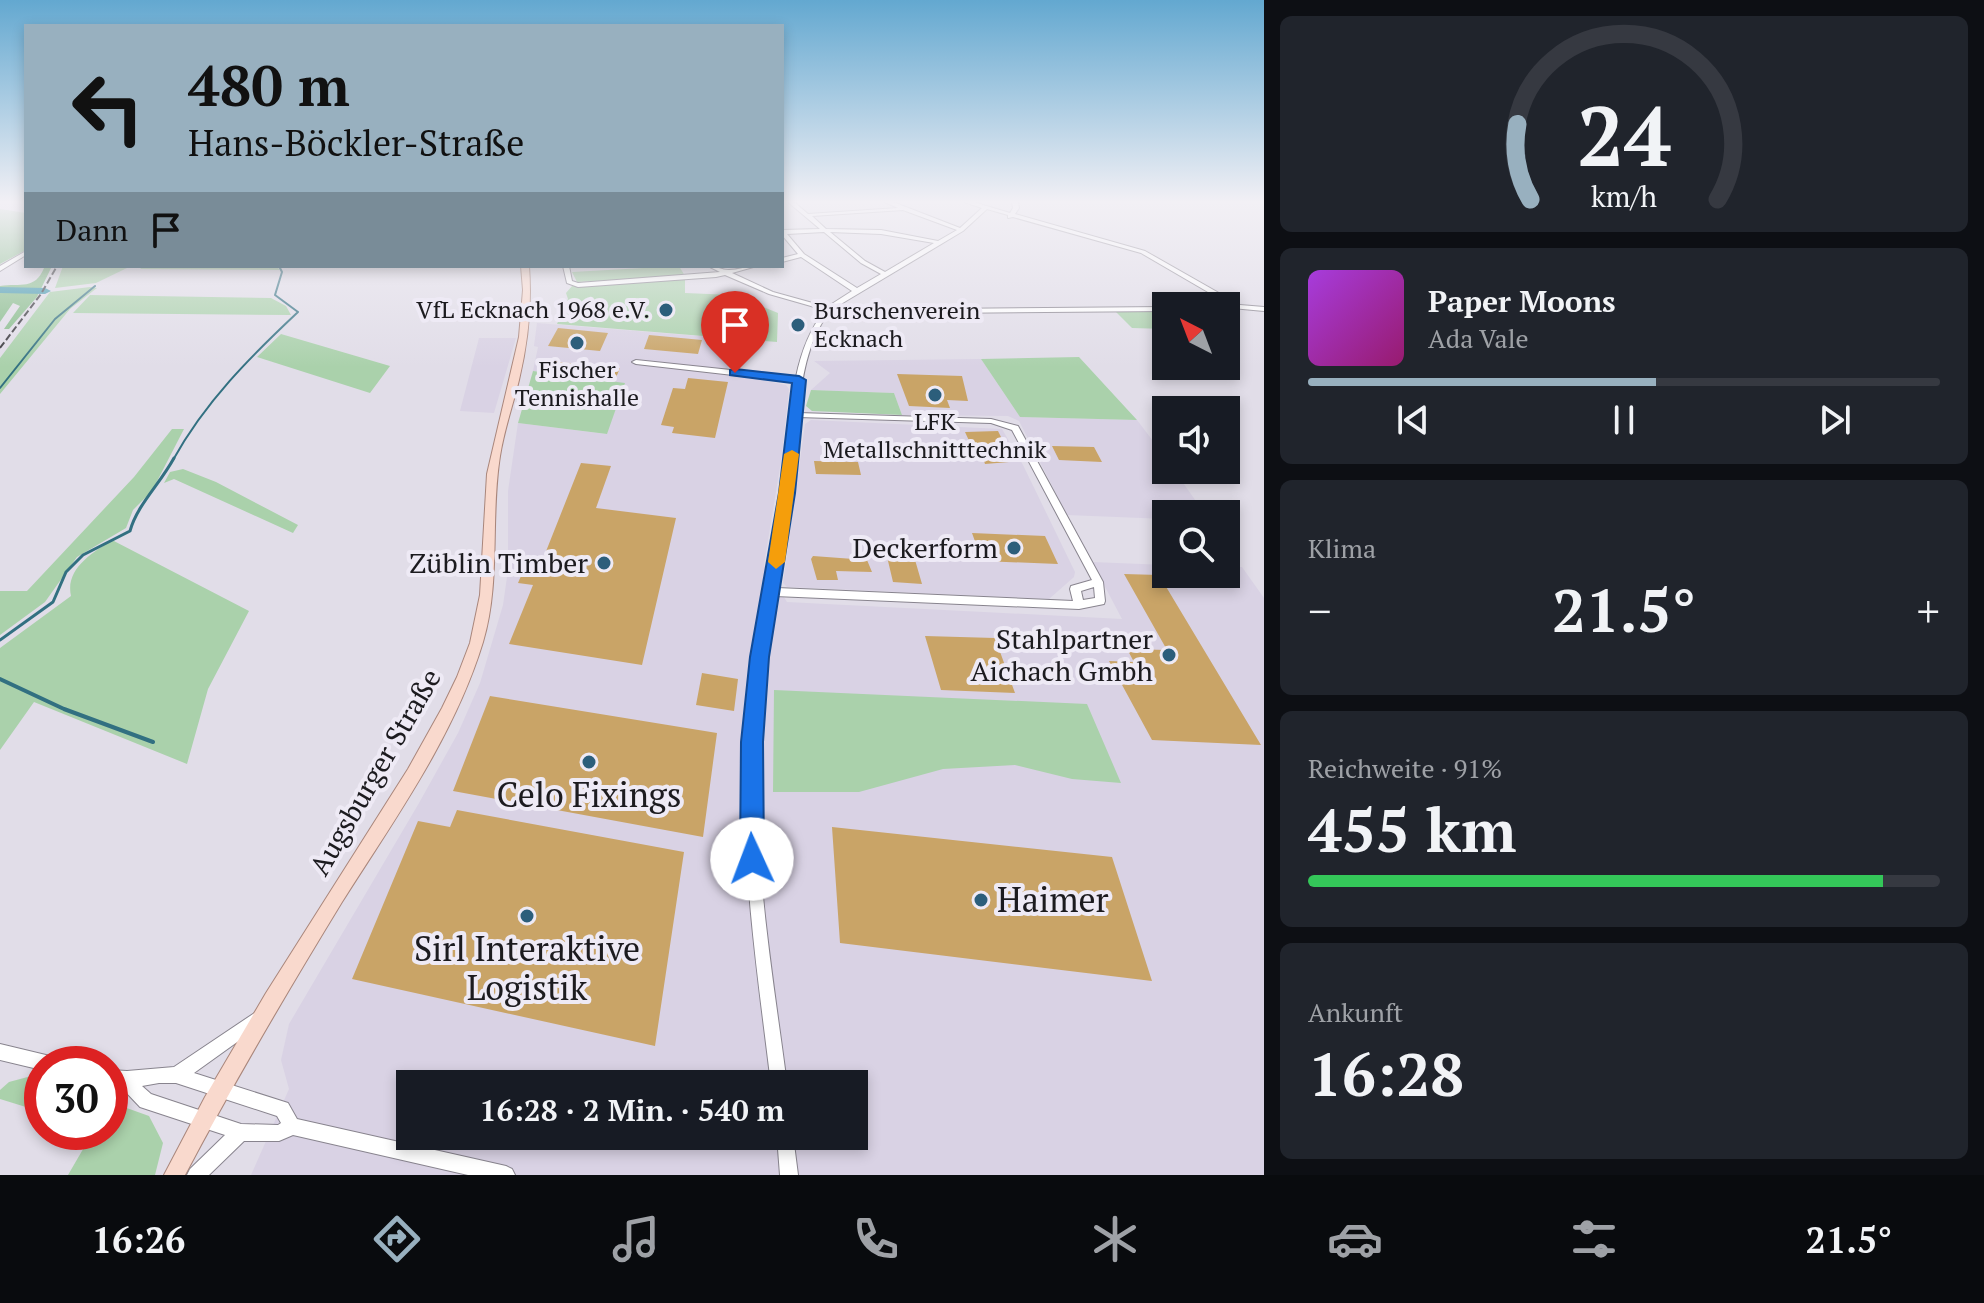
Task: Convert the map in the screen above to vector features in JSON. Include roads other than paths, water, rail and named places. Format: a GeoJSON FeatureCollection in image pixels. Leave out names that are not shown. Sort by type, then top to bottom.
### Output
{"type":"FeatureCollection","features":[{"type":"Feature","properties":{"kind":"main road","name":"Augsburger Straße"},"geometry":{"type":"LineString","coordinates":[[174,1175],[261,1017],[438,730],[476,642],[491,566],[495,461],[522,352],[527,307],[525,268]]}},
{"type":"Feature","properties":{"kind":"street"},"geometry":{"type":"LineString","coordinates":[[0,269],[20,257]]}},
{"type":"Feature","properties":{"kind":"street"},"geometry":{"type":"LineString","coordinates":[[805,257],[857,291]]}},
{"type":"Feature","properties":{"kind":"street"},"geometry":{"type":"LineString","coordinates":[[857,257],[887,275]]}},
{"type":"Feature","properties":{"kind":"street"},"geometry":{"type":"LineString","coordinates":[[777,1070],[752,859],[750,799],[759,657],[772,592],[797,415],[799,380],[810,343],[828,309],[917,257]]}},
{"type":"Feature","properties":{"kind":"street"},"geometry":{"type":"LineString","coordinates":[[1154,257],[1213,292]]}},
{"type":"Feature","properties":{"kind":"street"},"geometry":{"type":"LineString","coordinates":[[566,268],[569,282],[578,285],[725,273],[746,268]]}},
{"type":"Feature","properties":{"kind":"street"},"geometry":{"type":"LineString","coordinates":[[715,268],[771,293],[846,312],[1152,309]]}},
{"type":"Feature","properties":{"kind":"street"},"geometry":{"type":"LineString","coordinates":[[1240,307],[1264,309]]}},
{"type":"Feature","properties":{"kind":"street"},"geometry":{"type":"LineString","coordinates":[[636,362],[799,380]]}},
{"type":"Feature","properties":{"kind":"street"},"geometry":{"type":"LineString","coordinates":[[772,592],[1079,605],[1100,601],[1098,582],[1015,428],[991,421],[797,415]]}},
{"type":"Feature","properties":{"kind":"street"},"geometry":{"type":"LineString","coordinates":[[1079,605],[1075,589],[1098,582]]}},
{"type":"Feature","properties":{"kind":"street"},"geometry":{"type":"LineString","coordinates":[[176,1075],[261,1017]]}},
{"type":"Feature","properties":{"kind":"street"},"geometry":{"type":"LineString","coordinates":[[0,1052],[24,1058]]}},
{"type":"Feature","properties":{"kind":"street"},"geometry":{"type":"LineString","coordinates":[[128,1082],[159,1073],[176,1075],[282,1109],[292,1126]]}},
{"type":"Feature","properties":{"kind":"street"},"geometry":{"type":"LineString","coordinates":[[128,1083],[146,1101],[241,1132],[279,1133],[292,1126],[506,1175]]}},
{"type":"Feature","properties":{"kind":"street"},"geometry":{"type":"LineString","coordinates":[[196,1175],[241,1132]]}},
{"type":"Feature","properties":{"kind":"street"},"geometry":{"type":"LineString","coordinates":[[786,1150],[789,1175]]}},
{"type":"Feature","properties":{"kind":"waterway"},"geometry":{"type":"LineString","coordinates":[[173,460],[199,419],[230,381],[298,312],[275,295],[282,272],[280,268]]}},
{"type":"Feature","properties":{"kind":"waterway"},"geometry":{"type":"LineString","coordinates":[[0,388],[55,319],[95,286]]}},
{"type":"Feature","properties":{"kind":"waterway"},"geometry":{"type":"LineString","coordinates":[[0,290],[45,291]]}},
{"type":"Feature","properties":{"kind":"waterway"},"geometry":{"type":"LineString","coordinates":[[0,640],[53,602],[66,572],[83,555],[130,531],[138,512],[174,458]]}},
{"type":"Feature","properties":{"kind":"waterway"},"geometry":{"type":"LineString","coordinates":[[0,679],[64,709],[153,742]]}},
{"type":"Feature","properties":{"kind":"railway"},"geometry":{"type":"LineString","coordinates":[[0,348],[41,294],[56,268]]}},
{"type":"Feature","properties":{"kind":"place","name":"VfL Ecknach 1968 e.V."},"geometry":{"type":"Point","coordinates":[666,310]}},
{"type":"Feature","properties":{"kind":"place","name":"Burschenverein Ecknach"},"geometry":{"type":"Point","coordinates":[798,325]}},
{"type":"Feature","properties":{"kind":"place","name":"Fischer Tennishalle"},"geometry":{"type":"Point","coordinates":[577,343]}},
{"type":"Feature","properties":{"kind":"place","name":"LFK Metallschnitttechnik"},"geometry":{"type":"Point","coordinates":[935,395]}},
{"type":"Feature","properties":{"kind":"place","name":"Deckerform"},"geometry":{"type":"Point","coordinates":[1014,548]}},
{"type":"Feature","properties":{"kind":"place","name":"Züblin Timber"},"geometry":{"type":"Point","coordinates":[604,563]}},
{"type":"Feature","properties":{"kind":"place","name":"Stahlpartner Aichach Gmbh"},"geometry":{"type":"Point","coordinates":[1169,655]}},
{"type":"Feature","properties":{"kind":"place","name":"Celo Fixings"},"geometry":{"type":"Point","coordinates":[589,762]}},
{"type":"Feature","properties":{"kind":"place","name":"Haimer"},"geometry":{"type":"Point","coordinates":[981,900]}},
{"type":"Feature","properties":{"kind":"place","name":"Sirl Interaktive Logistik"},"geometry":{"type":"Point","coordinates":[527,916]}}]}
